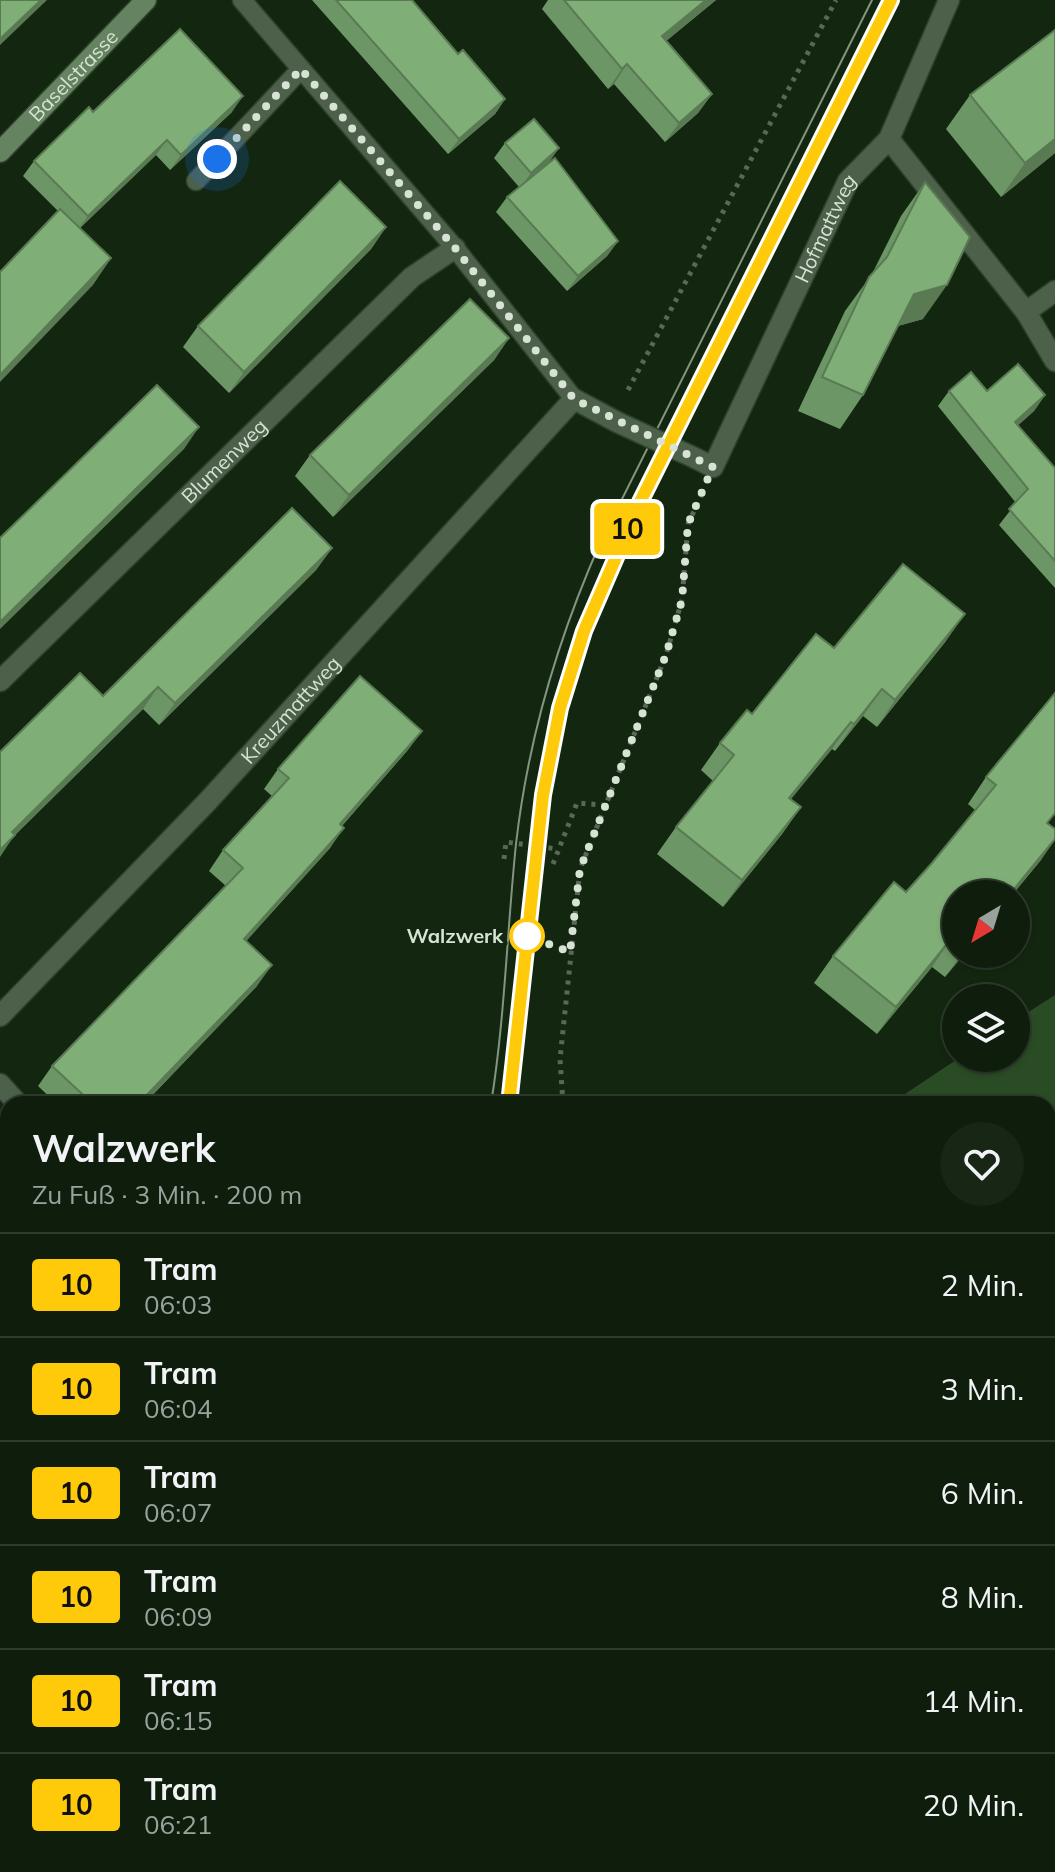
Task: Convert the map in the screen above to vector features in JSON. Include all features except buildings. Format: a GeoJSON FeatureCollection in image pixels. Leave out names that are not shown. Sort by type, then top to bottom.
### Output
{"type":"FeatureCollection","features":[{"type":"Feature","properties":{"kind":"main road","name":"Baselstrasse"},"geometry":{"type":"LineString","coordinates":[[0,152],[146,0]]}},
{"type":"Feature","properties":{"kind":"street","name":"Hofmattweg"},"geometry":{"type":"LineString","coordinates":[[704,462],[848,181],[889,139],[949,0]]}},
{"type":"Feature","properties":{"kind":"street"},"geometry":{"type":"LineString","coordinates":[[889,139],[1026,312],[1055,361]]}},
{"type":"Feature","properties":{"kind":"street","name":"Blumenweg"},"geometry":{"type":"LineString","coordinates":[[0,681],[412,277],[455,248]]}},
{"type":"Feature","properties":{"kind":"street"},"geometry":{"type":"LineString","coordinates":[[1026,312],[1055,291]]}},
{"type":"Feature","properties":{"kind":"street"},"geometry":{"type":"LineString","coordinates":[[574,399],[704,462]]}},
{"type":"Feature","properties":{"kind":"street","name":"Kreuzmattweg"},"geometry":{"type":"LineString","coordinates":[[0,1016],[207,802],[574,399]]}},
{"type":"Feature","properties":{"kind":"lane"},"geometry":{"type":"LineString","coordinates":[[242,0],[455,248],[574,399]]}},
{"type":"Feature","properties":{"kind":"lane"},"geometry":{"type":"LineString","coordinates":[[196,181],[301,69]]}},
{"type":"Feature","properties":{"kind":"path"},"geometry":{"type":"LineString","coordinates":[[574,399],[629,390],[836,0]]}},
{"type":"Feature","properties":{"kind":"path"},"geometry":{"type":"LineString","coordinates":[[562,1096],[560,1059],[580,869],[603,805],[641,722],[666,655],[682,600],[688,524],[704,462]]}},
{"type":"Feature","properties":{"kind":"path"},"geometry":{"type":"LineString","coordinates":[[553,864],[577,803],[603,805]]}},
{"type":"Feature","properties":{"kind":"path"},"geometry":{"type":"LineString","coordinates":[[504,859],[506,842],[557,849]]}},
{"type":"Feature","properties":{"kind":"green space"},"geometry":{"type":"Polygon","coordinates":[[[1055,995],[1055,1096],[902,1096],[942,1069],[942,1072],[1030,1072],[1030,1011],[1055,995]]]}},
{"type":"Feature","properties":{"kind":"tram line"},"geometry":{"type":"LineString","coordinates":[[492,1096],[521,805],[537,728],[571,614],[601,541],[872,0]]}},
{"type":"Feature","properties":{"kind":"tram line"},"geometry":{"type":"LineString","coordinates":[[510,1096],[543,795],[560,708],[584,631],[640,502],[891,0]]}},
{"type":"Feature","properties":{"kind":"tram line","name":"10"},"geometry":{"type":"LineString","coordinates":[[510,1096],[543,795],[560,708],[584,631],[640,502],[891,0]]}},
{"type":"Feature","properties":{"kind":"place","name":"Walzwerk"},"geometry":{"type":"Point","coordinates":[527,936]}},
{"type":"Feature","properties":{"kind":"route"},"geometry":{"type":"LineString","coordinates":[[217,159],[301,69],[455,248],[574,399],[713,467],[688,524],[682,600],[666,655],[641,722],[603,805],[580,869],[570,952],[527,936]]}}]}
